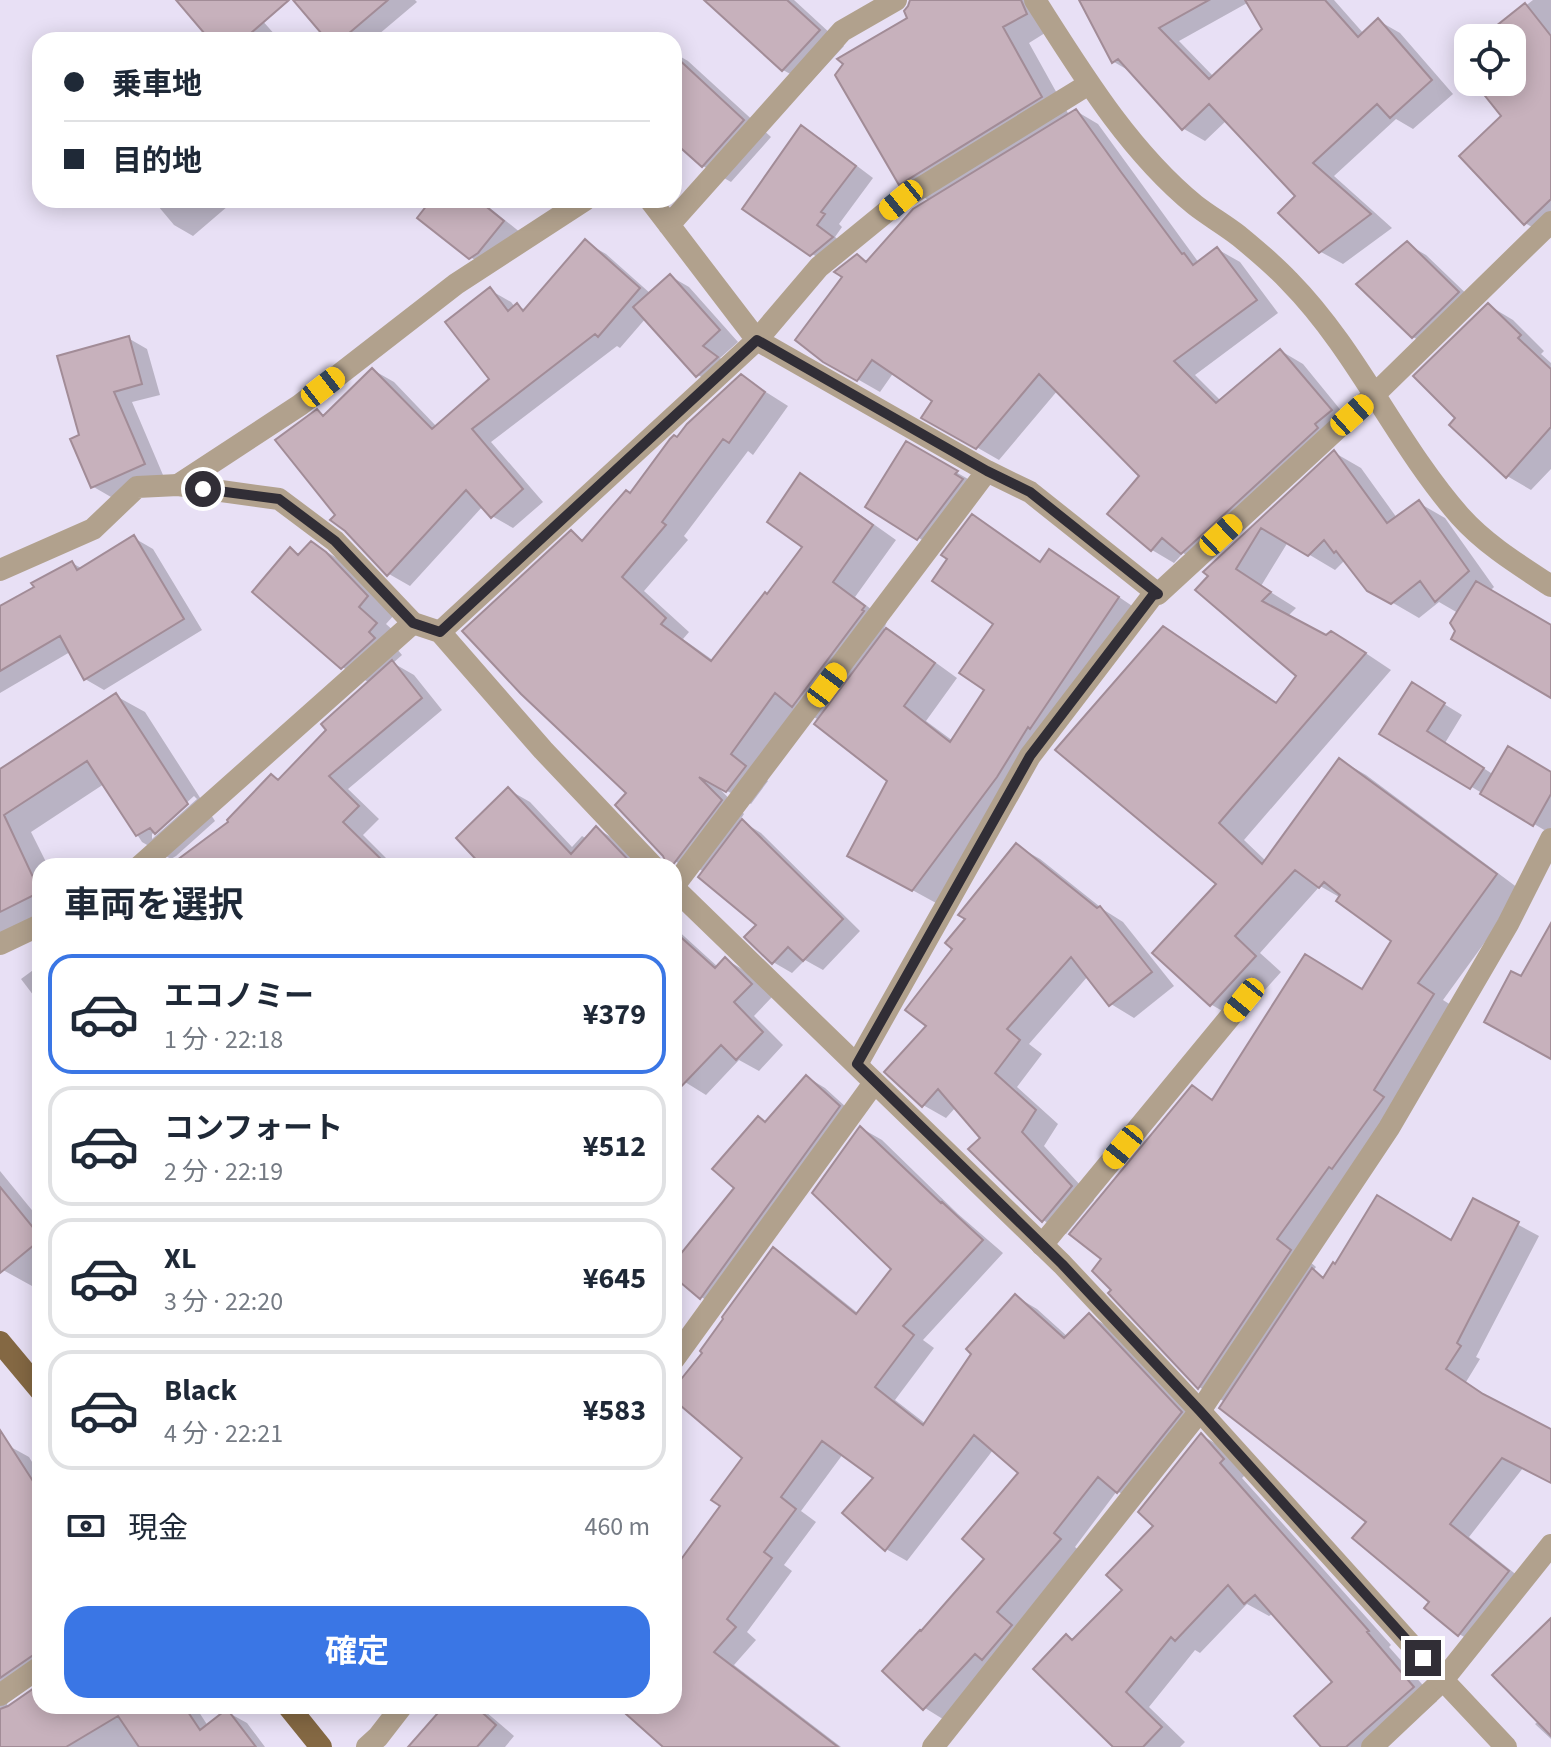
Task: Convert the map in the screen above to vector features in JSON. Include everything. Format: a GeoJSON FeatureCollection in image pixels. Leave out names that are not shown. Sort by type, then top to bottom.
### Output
{"type":"FeatureCollection","features":[{"type":"Feature","properties":{"kind":"main road"},"geometry":{"type":"LineString","coordinates":[[0,1342],[32,1380]]}},
{"type":"Feature","properties":{"kind":"main road"},"geometry":{"type":"LineString","coordinates":[[294,1714],[321,1747]]}},
{"type":"Feature","properties":{"kind":"street"},"geometry":{"type":"LineString","coordinates":[[669,225],[842,31],[896,0]]}},
{"type":"Feature","properties":{"kind":"street"},"geometry":{"type":"LineString","coordinates":[[1035,0],[1089,84],[1141,152],[1194,205],[1239,236],[1289,281],[1332,332],[1461,517],[1500,553],[1551,586]]}},
{"type":"Feature","properties":{"kind":"street"},"geometry":{"type":"LineString","coordinates":[[440,632],[757,340],[819,267],[901,200],[1089,84]]}},
{"type":"Feature","properties":{"kind":"street"},"geometry":{"type":"LineString","coordinates":[[178,485],[300,405],[456,284],[573,208]]}},
{"type":"Feature","properties":{"kind":"street"},"geometry":{"type":"LineString","coordinates":[[656,208],[757,340],[987,471],[1030,492],[1158,594]]}},
{"type":"Feature","properties":{"kind":"street"},"geometry":{"type":"LineString","coordinates":[[857,1064],[1030,756],[1153,595],[1158,594],[1374,395],[1551,222]]}},
{"type":"Feature","properties":{"kind":"street"},"geometry":{"type":"LineString","coordinates":[[682,876],[987,471]]}},
{"type":"Feature","properties":{"kind":"street"},"geometry":{"type":"LineString","coordinates":[[0,570],[93,529],[137,487],[178,485],[279,499],[335,541],[413,623],[440,632],[543,750],[645,858]]}},
{"type":"Feature","properties":{"kind":"street"},"geometry":{"type":"LineString","coordinates":[[149,858],[413,623]]}},
{"type":"Feature","properties":{"kind":"street"},"geometry":{"type":"LineString","coordinates":[[933,1747],[1200,1411],[1389,1128],[1508,924],[1551,839]]}},
{"type":"Feature","properties":{"kind":"street"},"geometry":{"type":"LineString","coordinates":[[682,895],[1042,1245],[1200,1411],[1506,1747]]}},
{"type":"Feature","properties":{"kind":"street"},"geometry":{"type":"LineString","coordinates":[[0,944],[32,929]]}},
{"type":"Feature","properties":{"kind":"street"},"geometry":{"type":"LineString","coordinates":[[1042,1245],[1244,1000]]}},
{"type":"Feature","properties":{"kind":"street"},"geometry":{"type":"LineString","coordinates":[[682,1348],[874,1083]]}},
{"type":"Feature","properties":{"kind":"street"},"geometry":{"type":"LineString","coordinates":[[1372,1747],[1443,1680],[1551,1545]]}},
{"type":"Feature","properties":{"kind":"street"},"geometry":{"type":"LineString","coordinates":[[0,1695],[32,1673]]}},
{"type":"Feature","properties":{"kind":"street"},"geometry":{"type":"LineString","coordinates":[[367,1747],[396,1714]]}},
{"type":"Feature","properties":{"kind":"building"},"geometry":{"type":"Polygon","coordinates":[[[176,0],[289,0],[252,32],[203,32],[176,0]]]}},
{"type":"Feature","properties":{"kind":"building"},"geometry":{"type":"Polygon","coordinates":[[[293,0],[388,0],[350,32],[320,32],[293,0]]]}},
{"type":"Feature","properties":{"kind":"building"},"geometry":{"type":"Polygon","coordinates":[[[704,0],[787,0],[820,30],[782,71],[704,0]]]}},
{"type":"Feature","properties":{"kind":"building"},"geometry":{"type":"Polygon","coordinates":[[[910,0],[1021,0],[1027,14],[1003,27],[1042,97],[899,185],[835,75],[843,64],[837,59],[907,18],[904,11],[910,0]]]}},
{"type":"Feature","properties":{"kind":"building"},"geometry":{"type":"Polygon","coordinates":[[[1079,0],[1209,0],[1159,28],[1209,79],[1262,29],[1245,0],[1325,0],[1358,37],[1378,18],[1432,80],[1390,118],[1377,104],[1313,163],[1371,214],[1319,253],[1278,213],[1295,196],[1209,104],[1182,130],[1118,59],[1112,63],[1079,0]]]}},
{"type":"Feature","properties":{"kind":"building"},"geometry":{"type":"Polygon","coordinates":[[[1525,3],[1551,36],[1551,199],[1524,225],[1459,156],[1501,116],[1485,96],[1526,96],[1526,24],[1499,24],[1525,3]]]}},
{"type":"Feature","properties":{"kind":"building"},"geometry":{"type":"Polygon","coordinates":[[[682,62],[744,120],[702,167],[682,149],[682,62]]]}},
{"type":"Feature","properties":{"kind":"building"},"geometry":{"type":"Polygon","coordinates":[[[1076,109],[1182,254],[1193,265],[1217,247],[1257,300],[1174,361],[1216,403],[1280,349],[1332,410],[1315,424],[1318,428],[1181,554],[1162,538],[1151,551],[1107,514],[1139,476],[1039,374],[976,449],[921,418],[932,401],[872,360],[857,381],[823,362],[795,340],[842,277],[834,272],[857,254],[866,262],[913,209],[1076,109]]]}},
{"type":"Feature","properties":{"kind":"building"},"geometry":{"type":"Polygon","coordinates":[[[801,125],[856,166],[821,212],[825,214],[817,225],[833,237],[810,256],[742,209],[801,125]]]}},
{"type":"Feature","properties":{"kind":"building"},"geometry":{"type":"Polygon","coordinates":[[[425,208],[488,208],[504,221],[478,253],[469,259],[417,218],[425,208]]]}},
{"type":"Feature","properties":{"kind":"building"},"geometry":{"type":"Polygon","coordinates":[[[585,239],[640,288],[598,337],[595,334],[472,429],[523,489],[491,518],[466,490],[387,576],[345,531],[330,520],[335,515],[275,440],[317,409],[323,416],[372,368],[432,429],[489,379],[445,322],[490,287],[508,311],[517,303],[523,311],[585,239]]]}},
{"type":"Feature","properties":{"kind":"building"},"geometry":{"type":"Polygon","coordinates":[[[1407,241],[1459,292],[1412,338],[1356,284],[1407,241]]]}},
{"type":"Feature","properties":{"kind":"building"},"geometry":{"type":"Polygon","coordinates":[[[670,274],[720,330],[703,346],[718,357],[696,377],[633,307],[670,274]]]}},
{"type":"Feature","properties":{"kind":"building"},"geometry":{"type":"Polygon","coordinates":[[[1488,303],[1521,335],[1518,338],[1551,369],[1551,427],[1506,478],[1449,425],[1455,418],[1413,376],[1488,303]]]}},
{"type":"Feature","properties":{"kind":"building"},"geometry":{"type":"Polygon","coordinates":[[[129,336],[142,384],[114,392],[145,464],[91,488],[70,439],[79,435],[57,356],[129,336]]]}},
{"type":"Feature","properties":{"kind":"building"},"geometry":{"type":"Polygon","coordinates":[[[741,374],[765,392],[729,443],[723,439],[662,522],[666,525],[622,577],[666,618],[661,624],[711,661],[802,547],[767,522],[800,473],[873,525],[833,582],[865,606],[864,611],[792,707],[775,693],[731,754],[746,766],[726,792],[699,777],[722,800],[678,858],[664,858],[615,805],[626,793],[521,694],[462,631],[571,530],[582,541],[626,490],[630,493],[670,439],[674,435],[677,437],[741,374]]]}},
{"type":"Feature","properties":{"kind":"building"},"geometry":{"type":"Polygon","coordinates":[[[906,441],[958,471],[955,474],[963,479],[917,540],[865,507],[906,441]]]}},
{"type":"Feature","properties":{"kind":"building"},"geometry":{"type":"Polygon","coordinates":[[[1334,450],[1387,523],[1419,500],[1469,571],[1435,602],[1420,581],[1391,604],[1367,591],[1324,540],[1308,556],[1261,528],[1236,569],[1271,592],[1262,601],[1326,635],[1331,631],[1366,653],[1219,823],[1262,864],[1339,758],[1497,874],[1418,983],[1434,994],[1374,1090],[1384,1097],[1277,1239],[1291,1250],[1198,1389],[1108,1293],[1111,1290],[1092,1271],[1101,1259],[1069,1234],[1192,1085],[1212,1100],[1305,954],[1362,989],[1391,941],[1336,901],[1340,895],[1324,882],[1319,888],[1295,870],[1235,936],[1256,956],[1210,1006],[1152,953],[1216,884],[1055,750],[1163,626],[1276,703],[1296,676],[1195,590],[1208,576],[1203,572],[1334,450]]]}},
{"type":"Feature","properties":{"kind":"building"},"geometry":{"type":"Polygon","coordinates":[[[972,514],[1040,562],[1049,549],[1119,597],[997,777],[912,891],[847,856],[887,781],[814,724],[886,628],[935,663],[904,706],[950,742],[984,690],[959,673],[993,624],[932,581],[947,559],[941,555],[972,514]]]}},
{"type":"Feature","properties":{"kind":"building"},"geometry":{"type":"Polygon","coordinates":[[[134,535],[184,619],[84,680],[60,636],[0,671],[0,606],[34,587],[31,583],[72,561],[77,570],[134,535]]]}},
{"type":"Feature","properties":{"kind":"building"},"geometry":{"type":"Polygon","coordinates":[[[311,541],[326,552],[368,596],[359,607],[377,623],[369,632],[375,638],[341,669],[252,592],[290,547],[298,555],[311,541]]]}},
{"type":"Feature","properties":{"kind":"building"},"geometry":{"type":"Polygon","coordinates":[[[1476,581],[1551,625],[1551,698],[1451,639],[1455,631],[1450,623],[1476,581]]]}},
{"type":"Feature","properties":{"kind":"building"},"geometry":{"type":"Polygon","coordinates":[[[392,660],[422,698],[329,776],[359,806],[343,822],[380,858],[180,858],[228,822],[271,774],[278,780],[326,730],[321,724],[392,660]]]}},
{"type":"Feature","properties":{"kind":"building"},"geometry":{"type":"Polygon","coordinates":[[[1412,682],[1445,703],[1427,731],[1484,768],[1470,789],[1379,734],[1412,682]]]}},
{"type":"Feature","properties":{"kind":"building"},"geometry":{"type":"Polygon","coordinates":[[[116,693],[188,804],[155,834],[150,828],[136,836],[87,761],[4,815],[32,875],[32,896],[0,912],[0,769],[116,693]]]}},
{"type":"Feature","properties":{"kind":"building"},"geometry":{"type":"Polygon","coordinates":[[[1508,746],[1551,772],[1551,794],[1533,826],[1480,794],[1508,746]]]}},
{"type":"Feature","properties":{"kind":"building"},"geometry":{"type":"Polygon","coordinates":[[[508,787],[571,854],[596,826],[626,858],[475,858],[456,838],[508,787]]]}},
{"type":"Feature","properties":{"kind":"building"},"geometry":{"type":"Polygon","coordinates":[[[742,819],[843,919],[803,961],[788,947],[772,964],[744,937],[756,925],[698,877],[742,819]]]}},
{"type":"Feature","properties":{"kind":"building"},"geometry":{"type":"Polygon","coordinates":[[[1016,843],[1097,908],[1100,906],[1152,972],[1109,1006],[1071,957],[1007,1029],[1020,1040],[995,1073],[1036,1110],[1022,1132],[1072,1186],[1042,1222],[968,1149],[980,1138],[938,1089],[922,1107],[884,1072],[926,1026],[905,1010],[952,949],[945,943],[965,919],[958,915],[1016,843]]]}},
{"type":"Feature","properties":{"kind":"building"},"geometry":{"type":"Polygon","coordinates":[[[1551,923],[1551,1059],[1484,1022],[1511,971],[1521,976],[1551,923]]]}},
{"type":"Feature","properties":{"kind":"building"},"geometry":{"type":"Polygon","coordinates":[[[682,938],[715,968],[725,957],[752,984],[734,1002],[763,1032],[736,1060],[721,1045],[682,1086],[682,938]]]}},
{"type":"Feature","properties":{"kind":"building"},"geometry":{"type":"Polygon","coordinates":[[[806,1075],[840,1106],[700,1299],[682,1284],[682,1252],[734,1188],[712,1169],[758,1116],[765,1122],[806,1075]]]}},
{"type":"Feature","properties":{"kind":"building"},"geometry":{"type":"Polygon","coordinates":[[[860,1126],[983,1240],[903,1326],[914,1335],[875,1387],[923,1425],[971,1354],[966,1349],[1015,1294],[1064,1338],[1089,1313],[1182,1412],[1117,1493],[1098,1477],[1054,1533],[1061,1539],[997,1612],[1012,1625],[982,1660],[975,1654],[923,1710],[882,1671],[984,1559],[962,1539],[1018,1473],[974,1435],[885,1551],[842,1513],[873,1478],[822,1441],[781,1497],[796,1509],[764,1552],[772,1558],[727,1619],[736,1627],[714,1652],[838,1747],[663,1747],[626,1714],[682,1714],[682,1558],[720,1506],[711,1500],[742,1458],[682,1407],[682,1378],[773,1247],[856,1314],[891,1269],[812,1193],[860,1126]]]}},
{"type":"Feature","properties":{"kind":"building"},"geometry":{"type":"Polygon","coordinates":[[[0,1187],[32,1226],[32,1247],[0,1273],[0,1187]]]}},
{"type":"Feature","properties":{"kind":"building"},"geometry":{"type":"Polygon","coordinates":[[[1377,1195],[1451,1240],[1473,1198],[1519,1222],[1457,1343],[1461,1346],[1446,1369],[1483,1394],[1551,1429],[1551,1483],[1502,1458],[1450,1524],[1509,1571],[1458,1636],[1424,1608],[1429,1602],[1352,1538],[1366,1522],[1219,1408],[1312,1268],[1323,1278],[1333,1262],[1335,1264],[1377,1195]]]}},
{"type":"Feature","properties":{"kind":"building"},"geometry":{"type":"Polygon","coordinates":[[[0,1430],[32,1480],[32,1656],[0,1678],[0,1430]]]}},
{"type":"Feature","properties":{"kind":"building"},"geometry":{"type":"Polygon","coordinates":[[[1201,1433],[1224,1459],[1220,1463],[1369,1631],[1414,1687],[1346,1747],[1321,1747],[1294,1716],[1332,1682],[1255,1595],[1244,1604],[1228,1585],[1175,1641],[1171,1637],[1126,1692],[1162,1727],[1143,1747],[1113,1747],[1033,1669],[1066,1634],[1072,1640],[1122,1590],[1106,1575],[1153,1526],[1138,1512],[1201,1433]]]}},
{"type":"Feature","properties":{"kind":"building"},"geometry":{"type":"Polygon","coordinates":[[[1551,1618],[1551,1736],[1492,1675],[1551,1618]]]}},
{"type":"Feature","properties":{"kind":"building"},"geometry":{"type":"Polygon","coordinates":[[[32,1690],[32,1714],[189,1714],[200,1730],[221,1714],[231,1714],[256,1747],[139,1747],[118,1716],[66,1747],[0,1747],[0,1709],[32,1690]]]}},
{"type":"Feature","properties":{"kind":"building"},"geometry":{"type":"Polygon","coordinates":[[[437,1714],[484,1714],[496,1725],[477,1747],[408,1747],[437,1714]]]}},
{"type":"Feature","properties":{"kind":"route"},"geometry":{"type":"LineString","coordinates":[[203,489],[279,499],[335,541],[413,623],[440,632],[757,340],[987,471],[1030,492],[1158,594],[1153,595],[1030,756],[857,1064],[1062,1264],[1200,1411],[1423,1658]]}}]}
